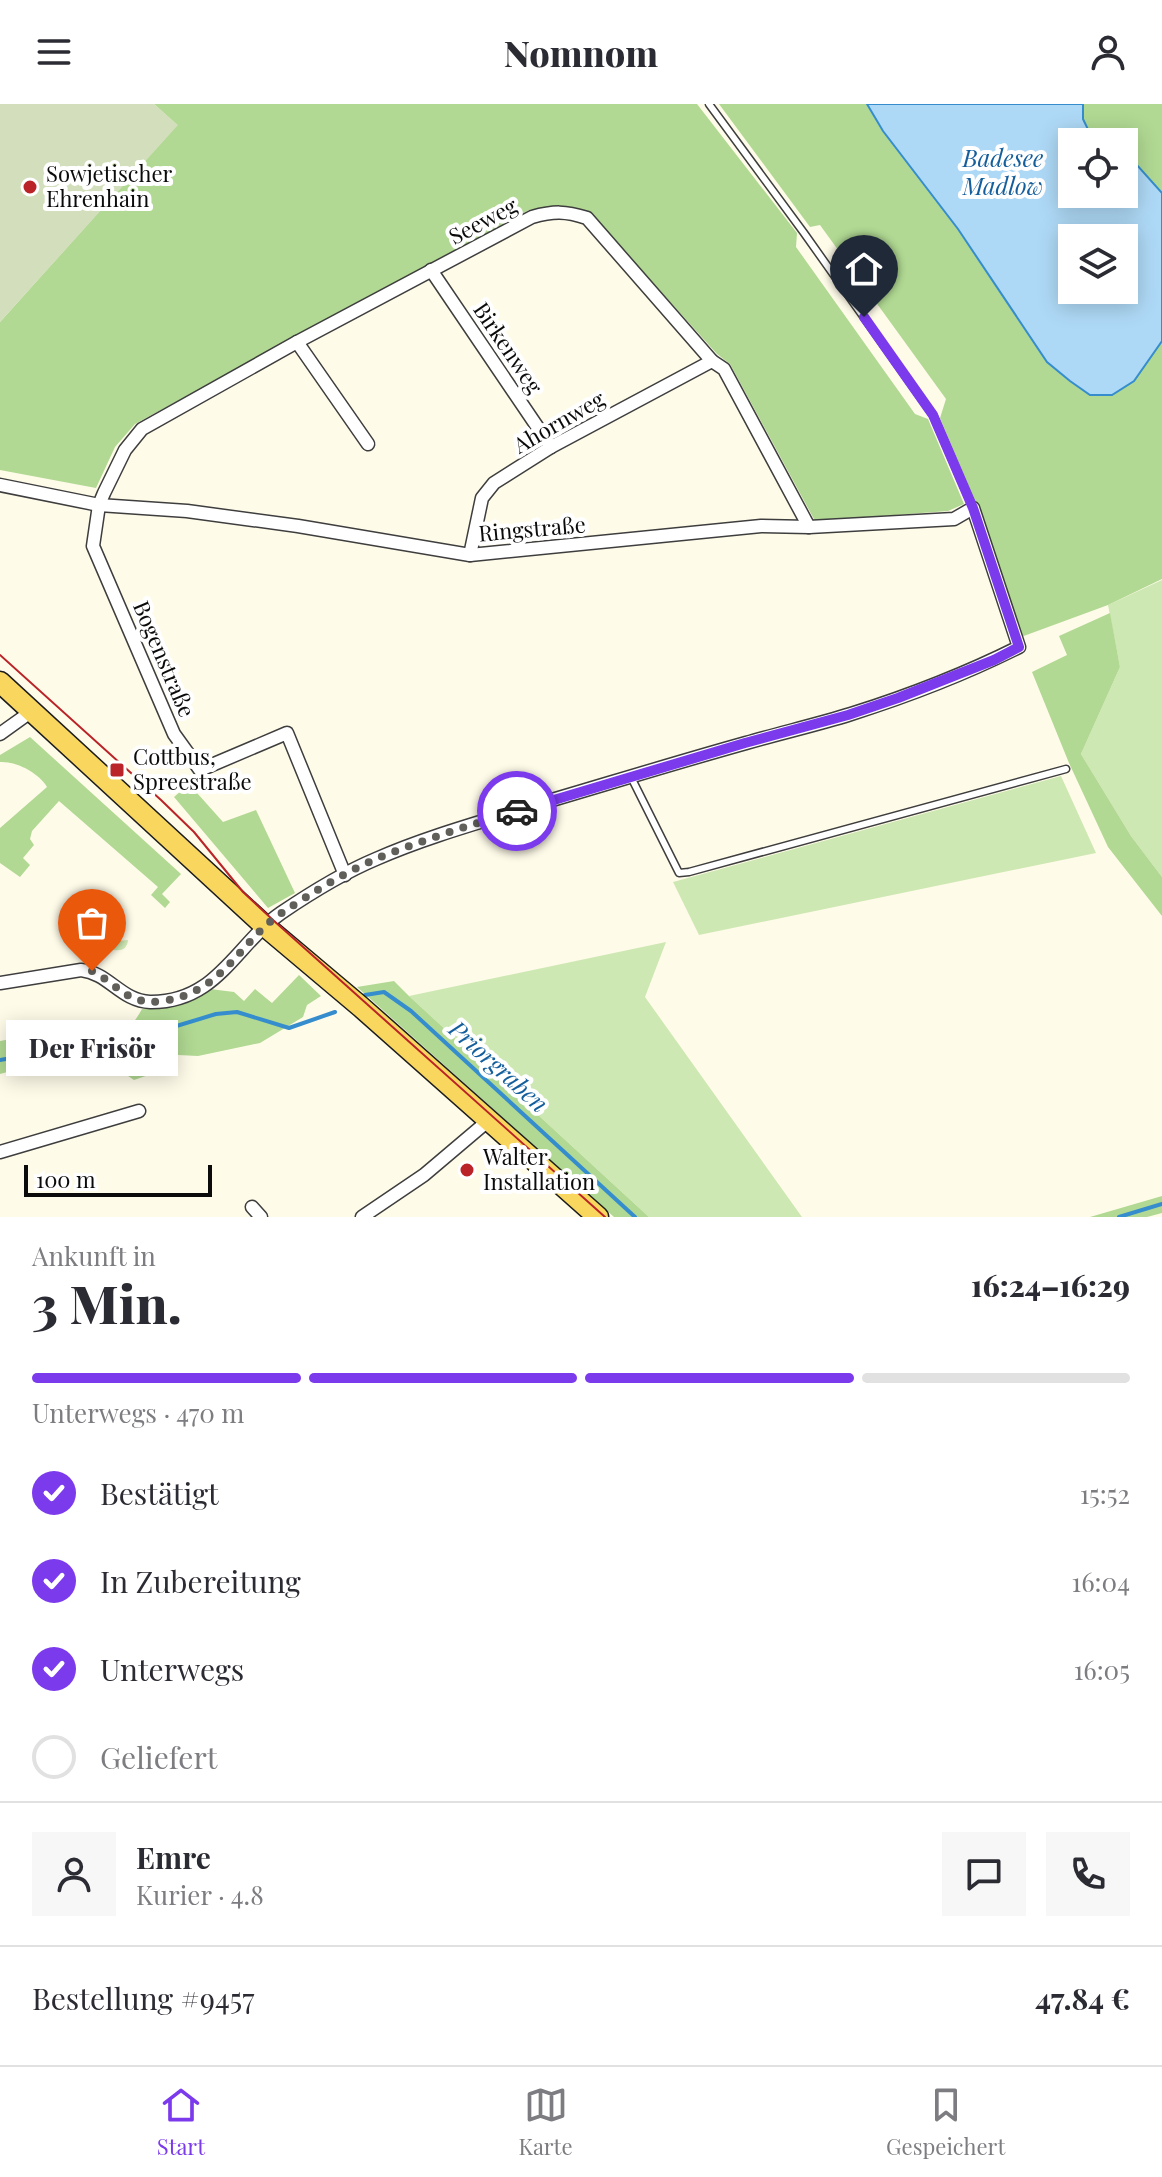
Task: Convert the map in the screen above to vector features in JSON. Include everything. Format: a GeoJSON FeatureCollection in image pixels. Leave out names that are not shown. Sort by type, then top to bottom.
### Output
{"type":"FeatureCollection","features":[{"type":"Feature","properties":{"kind":"main road"},"geometry":{"type":"LineString","coordinates":[[0,682],[266,927],[598,1217]]}},
{"type":"Feature","properties":{"kind":"street","name":"Seeweg"},"geometry":{"type":"LineString","coordinates":[[99,505],[125,450],[142,429],[431,270],[532,217],[553,212],[587,218],[712,361],[724,369],[809,527]]}},
{"type":"Feature","properties":{"kind":"street","name":"Birkenweg"},"geometry":{"type":"LineString","coordinates":[[431,270],[551,447]]}},
{"type":"Feature","properties":{"kind":"street"},"geometry":{"type":"LineString","coordinates":[[297,342],[368,444]]}},
{"type":"Feature","properties":{"kind":"street","name":"Ahornweg"},"geometry":{"type":"LineString","coordinates":[[470,555],[482,498],[494,483],[551,447],[712,361]]}},
{"type":"Feature","properties":{"kind":"street","name":"Ringstraße"},"geometry":{"type":"LineString","coordinates":[[0,485],[99,505],[187,511],[470,555],[761,526],[809,527],[954,519],[973,508]]}},
{"type":"Feature","properties":{"kind":"street","name":"Bogenstraße"},"geometry":{"type":"LineString","coordinates":[[99,505],[93,546],[174,734],[200,770],[287,733],[345,875]]}},
{"type":"Feature","properties":{"kind":"street"},"geometry":{"type":"LineString","coordinates":[[0,983],[81,970],[104,977],[121,993],[133,999],[148,1002],[179,997],[210,982],[227,969],[280,914],[376,859],[486,820],[861,711],[994,660],[1019,647],[973,508]]}},
{"type":"Feature","properties":{"kind":"street"},"geometry":{"type":"LineString","coordinates":[[0,734],[32,711]]}},
{"type":"Feature","properties":{"kind":"street"},"geometry":{"type":"LineString","coordinates":[[0,1152],[139,1111]]}},
{"type":"Feature","properties":{"kind":"street"},"geometry":{"type":"LineString","coordinates":[[362,1217],[424,1175],[489,1120]]}},
{"type":"Feature","properties":{"kind":"street"},"geometry":{"type":"LineString","coordinates":[[252,1207],[261,1217]]}},
{"type":"Feature","properties":{"kind":"lane"},"geometry":{"type":"LineString","coordinates":[[709,104],[933,415],[973,508]]}},
{"type":"Feature","properties":{"kind":"lane"},"geometry":{"type":"LineString","coordinates":[[631,777],[679,873],[1066,769]]}},
{"type":"Feature","properties":{"kind":"green space"},"geometry":{"type":"Polygon","coordinates":[[[0,104],[154,104],[178,125],[0,322],[0,104]]]}},
{"type":"Feature","properties":{"kind":"green space"},"geometry":{"type":"Polygon","coordinates":[[[154,104],[697,104],[797,233],[796,247],[915,414],[928,419],[964,504],[948,511],[815,521],[730,364],[717,354],[591,214],[560,208],[529,210],[135,424],[115,447],[96,488],[0,470],[0,322],[177,125],[154,104]]]}},
{"type":"Feature","properties":{"kind":"green space"},"geometry":{"type":"Polygon","coordinates":[[[719,104],[867,104],[883,131],[958,229],[1058,297],[1058,304],[1069,304],[1149,358],[1162,341],[1162,579],[1108,605],[1021,637],[974,499],[940,418],[946,399],[820,225],[810,227],[719,104]]]}},
{"type":"Feature","properties":{"kind":"green space"},"geometry":{"type":"Polygon","coordinates":[[[1083,104],[1162,104],[1162,193],[1138,166],[1138,128],[1087,128],[1083,119],[1083,104]]]}},
{"type":"Feature","properties":{"kind":"green space"},"geometry":{"type":"Polygon","coordinates":[[[1162,580],[1162,877],[1131,836],[1081,754],[1120,667],[1108,605],[1162,580]]]}},
{"type":"Feature","properties":{"kind":"green space"},"geometry":{"type":"Polygon","coordinates":[[[1110,613],[1120,667],[1081,754],[1131,836],[1162,877],[1162,916],[1108,847],[1032,672],[1067,655],[1059,636],[1110,613]]]}},
{"type":"Feature","properties":{"kind":"green space"},"geometry":{"type":"Polygon","coordinates":[[[30,737],[181,874],[162,894],[170,902],[165,908],[151,895],[158,887],[59,801],[32,831],[30,839],[34,845],[23,858],[30,865],[20,877],[0,863],[0,828],[47,787],[26,769],[0,762],[0,755],[30,737]]]}},
{"type":"Feature","properties":{"kind":"green space"},"geometry":{"type":"Polygon","coordinates":[[[1061,776],[1096,853],[699,935],[673,882],[1061,776]]]}},
{"type":"Feature","properties":{"kind":"green space"},"geometry":{"type":"Polygon","coordinates":[[[189,784],[223,822],[256,810],[295,893],[268,908],[174,797],[189,784]]]}},
{"type":"Feature","properties":{"kind":"green space"},"geometry":{"type":"Polygon","coordinates":[[[87,905],[117,932],[118,941],[128,940],[122,950],[114,950],[108,945],[112,942],[94,918],[89,920],[85,912],[87,905]]]}},
{"type":"Feature","properties":{"kind":"green space"},"geometry":{"type":"Polygon","coordinates":[[[666,942],[645,997],[802,1217],[649,1217],[409,996],[666,942]]]}},
{"type":"Feature","properties":{"kind":"green space"},"geometry":{"type":"Polygon","coordinates":[[[299,975],[321,996],[307,1005],[303,1017],[260,1043],[198,1056],[178,1055],[163,1070],[134,1080],[106,1061],[142,1009],[183,1002],[210,989],[234,992],[244,1001],[255,989],[272,1003],[299,975]]]}},
{"type":"Feature","properties":{"kind":"green space"},"geometry":{"type":"Polygon","coordinates":[[[394,981],[649,1217],[614,1217],[357,987],[394,981]]]}},
{"type":"Feature","properties":{"kind":"green space"},"geometry":{"type":"Polygon","coordinates":[[[43,1033],[44,1062],[0,1074],[0,1041],[43,1033]]]}},
{"type":"Feature","properties":{"kind":"green space"},"geometry":{"type":"Polygon","coordinates":[[[1162,1196],[1162,1213],[1147,1217],[1090,1217],[1162,1196]]]}},
{"type":"Feature","properties":{"kind":"water","name":"Badesee Madlow"},"geometry":{"type":"Polygon","coordinates":[[[867,104],[1083,104],[1083,119],[1087,128],[1058,128],[1058,208],[1138,208],[1138,166],[1162,193],[1162,341],[1134,381],[1112,395],[1090,395],[1047,362],[958,229],[883,131],[867,104]]]}},
{"type":"Feature","properties":{"kind":"waterway","name":"Priorgraben"},"geometry":{"type":"LineString","coordinates":[[365,995],[384,992],[411,1011],[635,1217]]}},
{"type":"Feature","properties":{"kind":"waterway","name":"Priorgraben"},"geometry":{"type":"LineString","coordinates":[[0,1060],[160,1031],[216,1014],[237,1012],[289,1028],[335,1012]]}},
{"type":"Feature","properties":{"kind":"waterway","name":"Priorgraben"},"geometry":{"type":"LineString","coordinates":[[1119,1217],[1162,1204]]}},
{"type":"Feature","properties":{"kind":"tram line"},"geometry":{"type":"LineString","coordinates":[[0,655],[194,832],[243,892],[273,920],[605,1217]]}},
{"type":"Feature","properties":{"kind":"way so far"},"geometry":{"type":"LineString","coordinates":[[92,971],[133,999],[148,1002],[179,997],[210,982],[227,969],[280,914],[345,875],[376,859],[517,811]]}},
{"type":"Feature","properties":{"kind":"place","name":"Sowjetischer Ehrenhain"},"geometry":{"type":"Point","coordinates":[30,187]}},
{"type":"Feature","properties":{"kind":"place","name":"Cottbus, Spreestraße"},"geometry":{"type":"Point","coordinates":[117,770]}},
{"type":"Feature","properties":{"kind":"place","name":"Der Frisör"},"geometry":{"type":"Point","coordinates":[92,971]}},
{"type":"Feature","properties":{"kind":"place","name":"Walter Installation"},"geometry":{"type":"Point","coordinates":[467,1170]}},
{"type":"Feature","properties":{"kind":"route"},"geometry":{"type":"LineString","coordinates":[[517,811],[848,715],[994,660],[1019,647],[973,508],[933,415],[864,317]]}}]}
